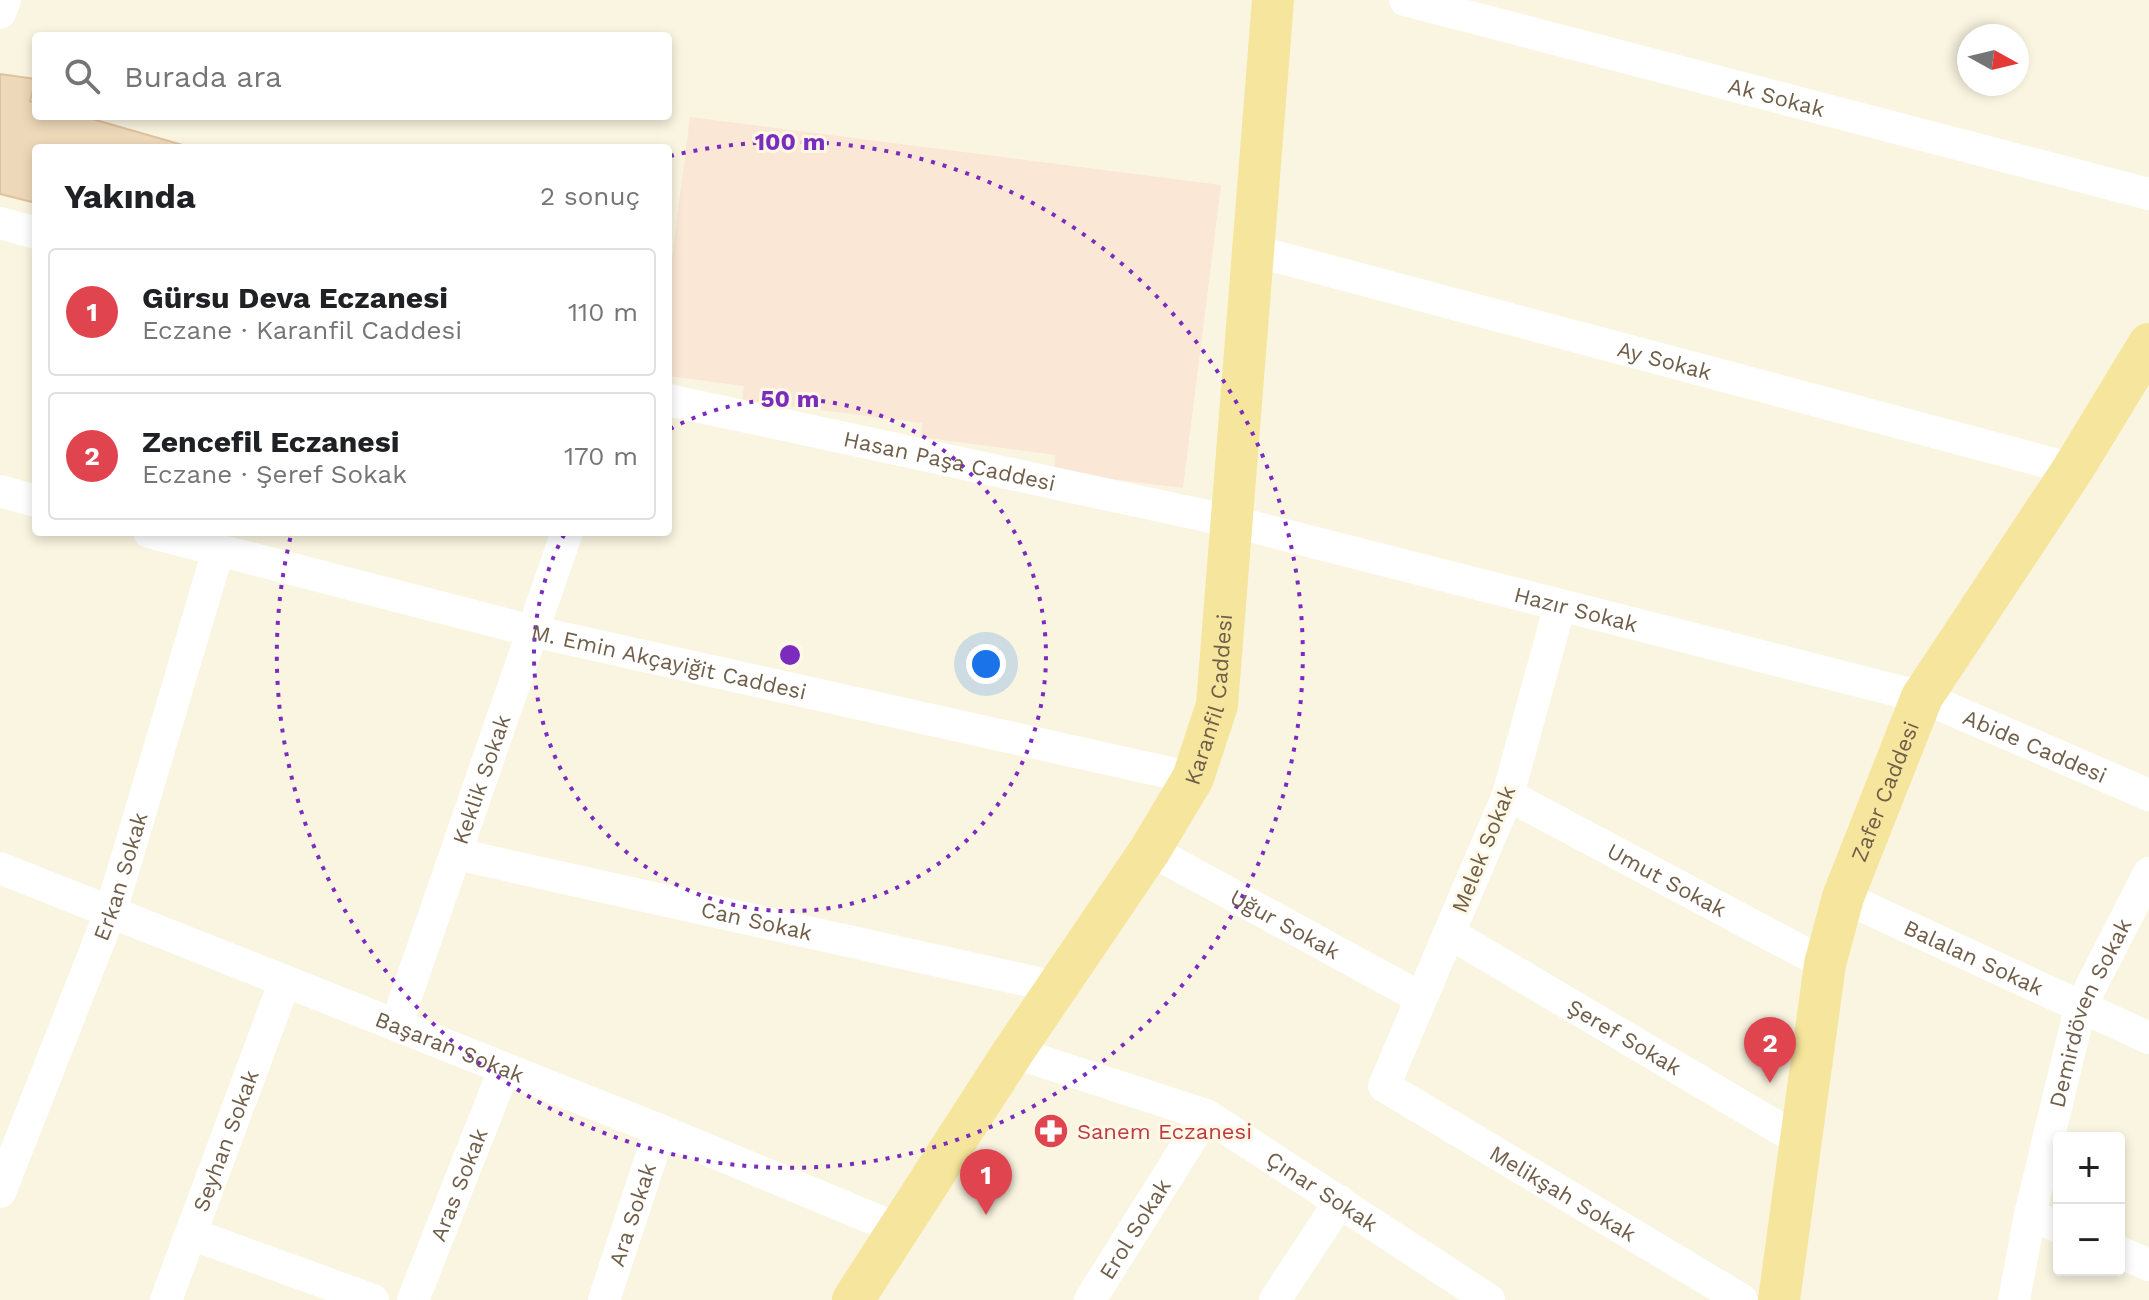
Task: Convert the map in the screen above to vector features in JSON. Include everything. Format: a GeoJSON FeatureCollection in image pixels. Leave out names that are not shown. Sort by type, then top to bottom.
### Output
{"type":"FeatureCollection","features":[{"type":"Feature","properties":{"kind":"main road","name":"Karanfil Caddesi"},"geometry":{"type":"LineString","coordinates":[[853,1300],[1013,1052],[1150,850],[1193,778],[1217,705],[1273,0]]}},
{"type":"Feature","properties":{"kind":"main road","name":"Zafer Caddesi"},"geometry":{"type":"LineString","coordinates":[[1779,1300],[1825,964],[1843,897],[1922,697],[2147,351]]}},
{"type":"Feature","properties":{"kind":"street"},"geometry":{"type":"LineString","coordinates":[[0,13],[5,0]]}},
{"type":"Feature","properties":{"kind":"street","name":"Ak Sokak"},"geometry":{"type":"LineString","coordinates":[[1405,0],[2149,194]]}},
{"type":"Feature","properties":{"kind":"street"},"geometry":{"type":"LineString","coordinates":[[0,223],[32,232]]}},
{"type":"Feature","properties":{"kind":"street","name":"Ay Sokak"},"geometry":{"type":"LineString","coordinates":[[1255,251],[2073,469]]}},
{"type":"Feature","properties":{"kind":"street","name":"Hasan Paşa Caddesi"},"geometry":{"type":"LineString","coordinates":[[672,401],[1230,521]]}},
{"type":"Feature","properties":{"kind":"street"},"geometry":{"type":"LineString","coordinates":[[0,491],[32,500]]}},
{"type":"Feature","properties":{"kind":"street","name":"Hazır Sokak"},"geometry":{"type":"LineString","coordinates":[[1230,521],[1922,697]]}},
{"type":"Feature","properties":{"kind":"street","name":"M. Emin Akçayiğit Caddesi"},"geometry":{"type":"LineString","coordinates":[[164,536],[532,631],[1193,778]]}},
{"type":"Feature","properties":{"kind":"street","name":"Keklik Sokak"},"geometry":{"type":"LineString","coordinates":[[396,1025],[566,536]]}},
{"type":"Feature","properties":{"kind":"street","name":"Erkan Sokak"},"geometry":{"type":"LineString","coordinates":[[0,1192],[111,911],[218,551]]}},
{"type":"Feature","properties":{"kind":"street","name":"Melek Sokak"},"geometry":{"type":"LineString","coordinates":[[1384,1086],[1508,795],[1560,605]]}},
{"type":"Feature","properties":{"kind":"street","name":"Abide Caddesi"},"geometry":{"type":"LineString","coordinates":[[1922,697],[2149,795]]}},
{"type":"Feature","properties":{"kind":"street","name":"Umut Sokak"},"geometry":{"type":"LineString","coordinates":[[1508,795],[1825,964]]}},
{"type":"Feature","properties":{"kind":"street","name":"Uğur Sokak"},"geometry":{"type":"LineString","coordinates":[[1150,850],[1421,998]]}},
{"type":"Feature","properties":{"kind":"street","name":"Can Sokak"},"geometry":{"type":"LineString","coordinates":[[456,854],[1056,987]]}},
{"type":"Feature","properties":{"kind":"street","name":"Başaran Sokak"},"geometry":{"type":"LineString","coordinates":[[0,868],[660,1130],[898,1229]]}},
{"type":"Feature","properties":{"kind":"street","name":"Demirdöven Sokak"},"geometry":{"type":"LineString","coordinates":[[2014,1300],[2030,1215],[2080,1008],[2149,873]]}},
{"type":"Feature","properties":{"kind":"street","name":"Balalan Sokak"},"geometry":{"type":"LineString","coordinates":[[1843,897],[2149,1038]]}},
{"type":"Feature","properties":{"kind":"street","name":"Şeref Sokak"},"geometry":{"type":"LineString","coordinates":[[1449,933],[1801,1141]]}},
{"type":"Feature","properties":{"kind":"street","name":"Seyhan Sokak"},"geometry":{"type":"LineString","coordinates":[[166,1300],[285,981]]}},
{"type":"Feature","properties":{"kind":"street","name":"Çınar Sokak"},"geometry":{"type":"LineString","coordinates":[[1013,1052],[1206,1115],[1489,1300]]}},
{"type":"Feature","properties":{"kind":"street","name":"Aras Sokak"},"geometry":{"type":"LineString","coordinates":[[413,1300],[504,1070]]}},
{"type":"Feature","properties":{"kind":"street","name":"Melikşah Sokak"},"geometry":{"type":"LineString","coordinates":[[1384,1086],[1742,1300]]}},
{"type":"Feature","properties":{"kind":"street","name":"Erol Sokak"},"geometry":{"type":"LineString","coordinates":[[1090,1300],[1206,1115]]}},
{"type":"Feature","properties":{"kind":"street","name":"Ara Sokak"},"geometry":{"type":"LineString","coordinates":[[604,1300],[660,1130]]}},
{"type":"Feature","properties":{"kind":"street"},"geometry":{"type":"LineString","coordinates":[[1275,1300],[1340,1201]]}},
{"type":"Feature","properties":{"kind":"street"},"geometry":{"type":"LineString","coordinates":[[2030,1215],[2053,1225]]}},
{"type":"Feature","properties":{"kind":"street"},"geometry":{"type":"LineString","coordinates":[[191,1234],[373,1300]]}},
{"type":"Feature","properties":{"kind":"street"},"geometry":{"type":"LineString","coordinates":[[2125,1255],[2149,1265]]}},
{"type":"Feature","properties":{"kind":"shaded area"},"geometry":{"type":"Polygon","coordinates":[[[690,117],[1221,185],[1183,488],[1054,472],[1055,455],[921,437],[922,423],[742,400],[744,386],[672,377],[672,257],[690,117]]]}},
{"type":"Feature","properties":{"kind":"building"},"geometry":{"type":"Polygon","coordinates":[[[0,74],[32,78],[32,120],[96,120],[179,144],[32,144],[32,202],[0,194],[0,74]]]}},
{"type":"Feature","properties":{"kind":"place","name":"Zencefil Eczanesi"},"geometry":{"type":"Point","coordinates":[1770,1083]}},
{"type":"Feature","properties":{"kind":"place","name":"Sanem Eczanesi"},"geometry":{"type":"Point","coordinates":[1051,1131]}},
{"type":"Feature","properties":{"kind":"place","name":"Gürsu Deva Eczanesi"},"geometry":{"type":"Point","coordinates":[986,1215]}}]}
